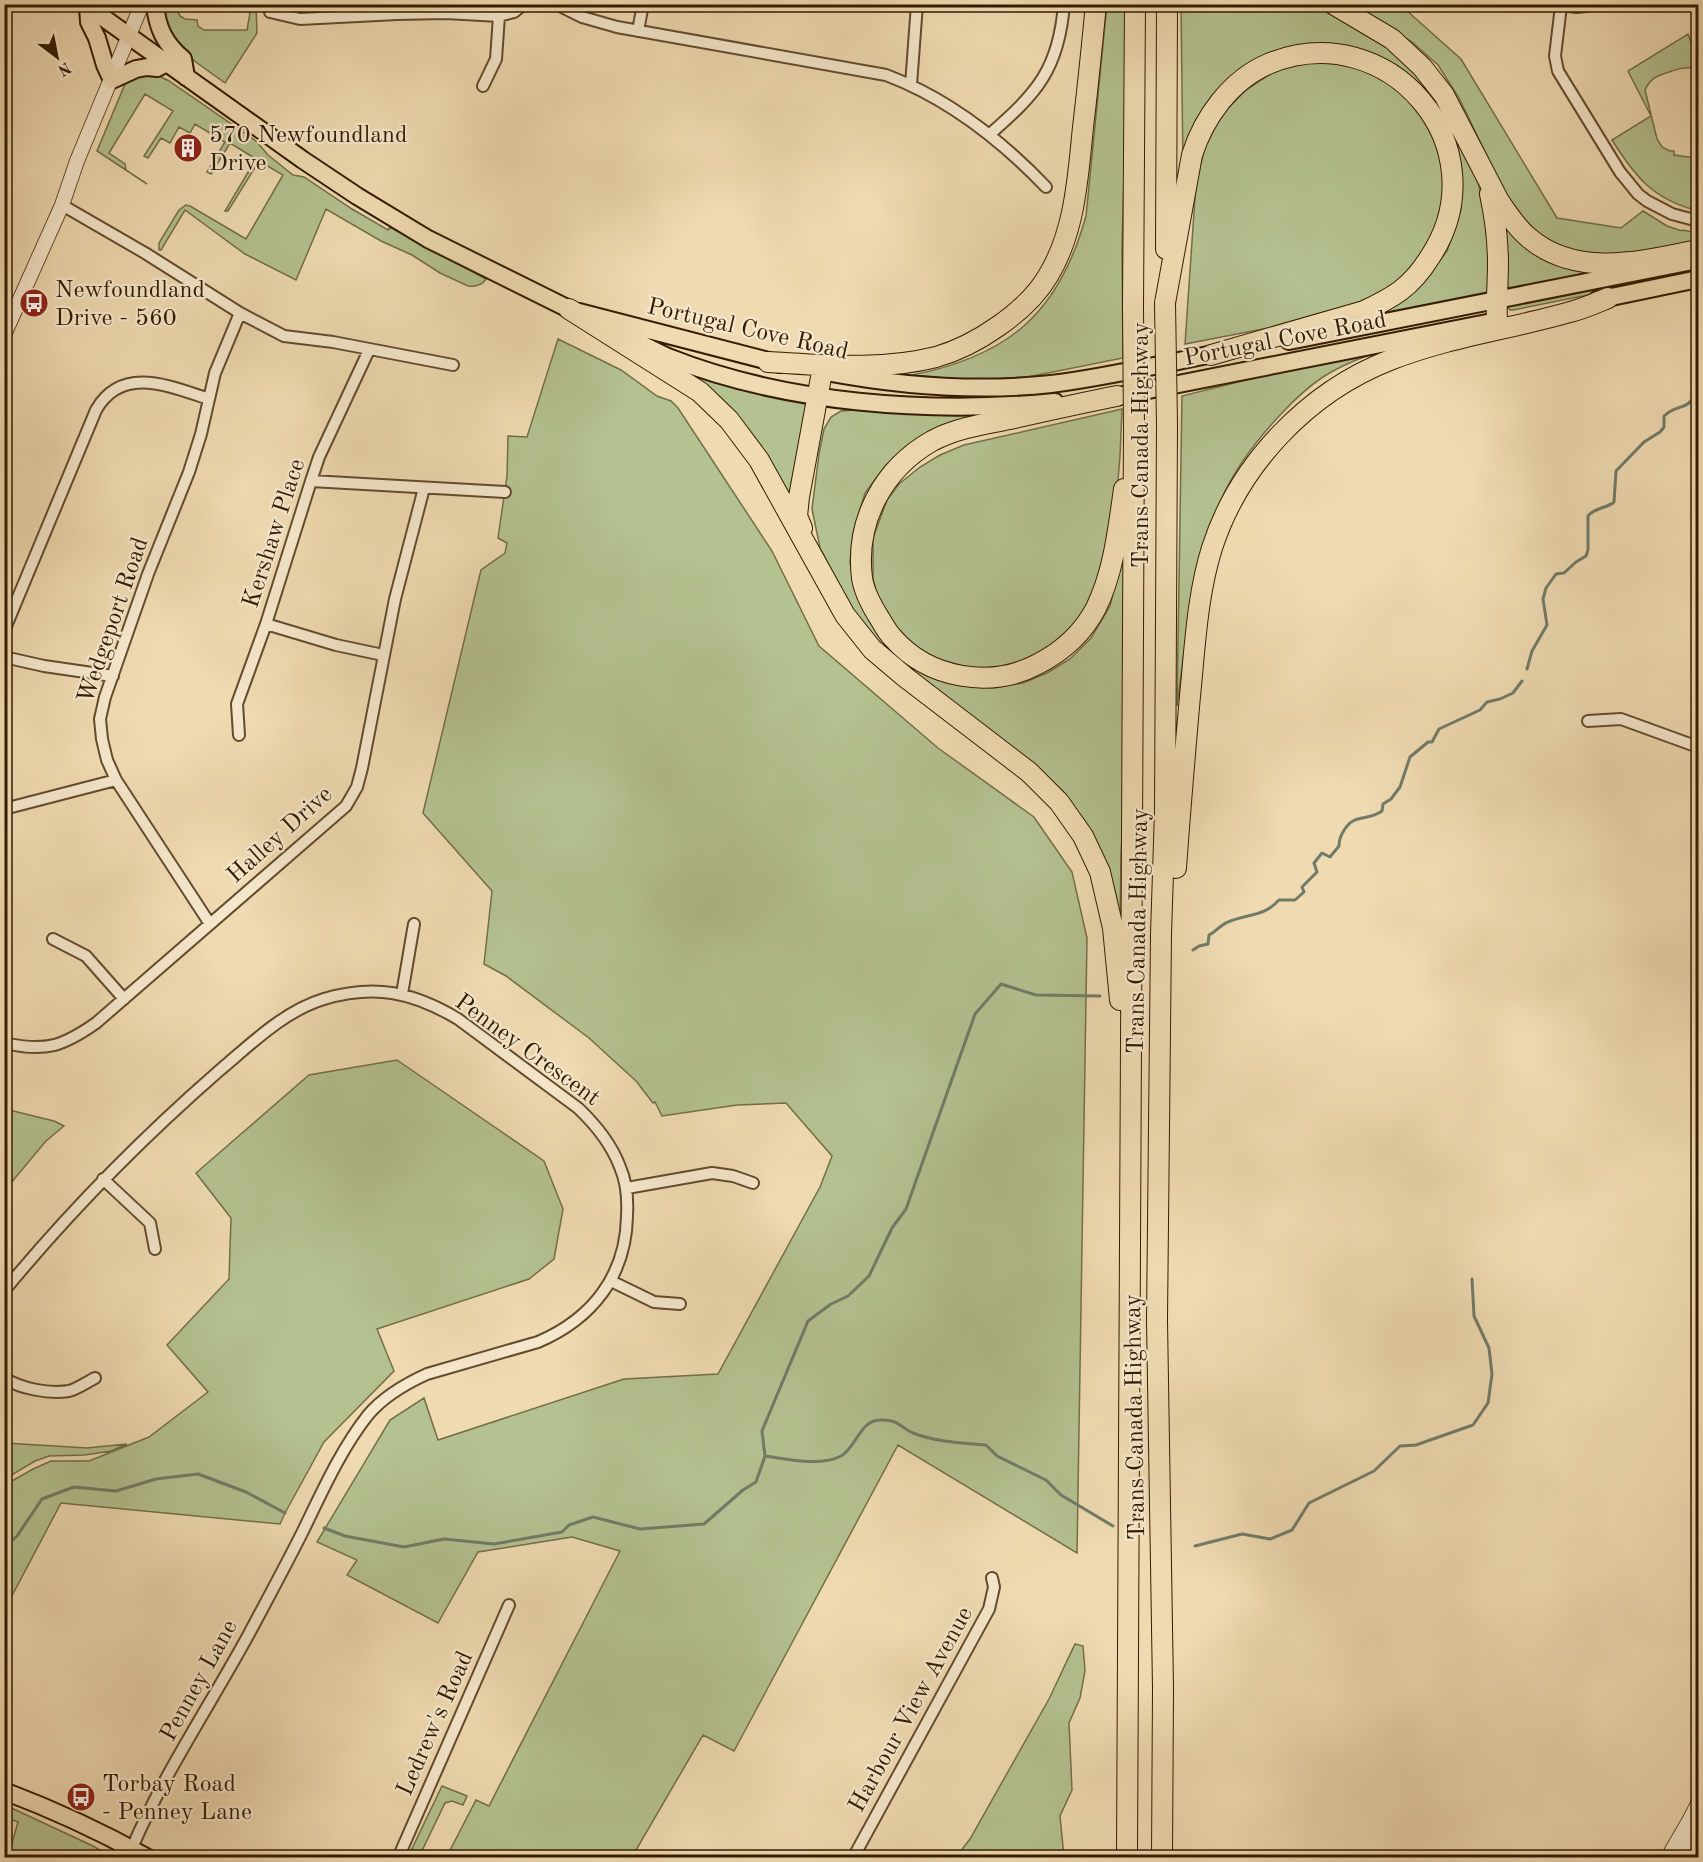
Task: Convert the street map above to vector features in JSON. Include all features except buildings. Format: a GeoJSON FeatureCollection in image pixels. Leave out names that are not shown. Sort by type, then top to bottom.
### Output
{"type":"FeatureCollection","features":[{"type":"Feature","properties":{"kind":"highway"},"geometry":{"type":"LineString","coordinates":[[768,362],[854,366],[904,363],[936,357],[969,344],[998,327],[1028,302],[1048,277],[1064,241],[1076,194],[1096,4]]}},
{"type":"Feature","properties":{"kind":"highway","name":"Trans Canada Highway"},"geometry":{"type":"LineString","coordinates":[[1127,1857],[1135,4]]}},
{"type":"Feature","properties":{"kind":"highway","name":"Trans Canada Highway"},"geometry":{"type":"LineString","coordinates":[[1162,1857],[1163,1688],[1157,1320],[1161,934],[1165,800],[1167,4]]}},
{"type":"Feature","properties":{"kind":"highway"},"geometry":{"type":"LineString","coordinates":[[1334,4],[1392,39],[1422,67],[1444,95],[1499,201],[1516,225],[1545,249],[1568,258],[1595,264],[1614,264],[1698,250]]}},
{"type":"Feature","properties":{"kind":"highway"},"geometry":{"type":"LineString","coordinates":[[1166,303],[1187,178],[1198,135],[1212,111],[1235,86],[1258,68],[1287,56],[1322,52],[1352,56],[1382,69],[1409,87],[1421,100],[1440,130],[1447,147],[1452,181],[1448,219],[1436,249],[1426,265],[1400,291],[1364,310],[1211,355]]}},
{"type":"Feature","properties":{"kind":"highway"},"geometry":{"type":"LineString","coordinates":[[1486,174],[1496,231],[1497,321]]}},
{"type":"Feature","properties":{"kind":"highway"},"geometry":{"type":"LineString","coordinates":[[1161,934],[1173,910],[1181,790],[1198,621],[1204,584],[1212,548],[1222,524],[1252,470],[1268,448],[1305,410],[1325,394],[1370,369],[1410,352],[1571,312],[1608,298]]}},
{"type":"Feature","properties":{"kind":"highway"},"geometry":{"type":"LineString","coordinates":[[569,309],[700,392],[729,420],[759,460],[845,615],[872,649],[904,677],[1029,772],[1059,802],[1083,836],[1100,872],[1113,928],[1131,1134]]}},
{"type":"Feature","properties":{"kind":"highway"},"geometry":{"type":"LineString","coordinates":[[813,556],[797,516],[803,469],[822,372]]}},
{"type":"Feature","properties":{"kind":"highway"},"geometry":{"type":"LineString","coordinates":[[1117,396],[961,429],[933,441],[908,458],[885,482],[868,515],[862,549],[862,580],[873,609],[893,638],[918,659],[942,671],[967,678],[994,678],[1025,671],[1053,657],[1076,638],[1095,610],[1107,583],[1115,548],[1134,428]]}},
{"type":"Feature","properties":{"kind":"main road"},"geometry":{"type":"LineString","coordinates":[[155,4],[163,37],[183,59],[186,77]]}},
{"type":"Feature","properties":{"kind":"main road","name":"Portugal Cove Road"},"geometry":{"type":"LineString","coordinates":[[86,6],[303,160],[428,239],[667,356],[715,373],[817,397],[909,404],[963,405],[1031,404],[1117,396],[1698,279]]}},
{"type":"Feature","properties":{"kind":"main road"},"geometry":{"type":"LineString","coordinates":[[86,6],[89,22],[112,80],[136,69],[157,68],[167,63]]}},
{"type":"Feature","properties":{"kind":"main road","name":"Portugal Cove Road"},"geometry":{"type":"LineString","coordinates":[[569,309],[768,362],[822,372],[920,385],[991,387],[1049,384],[1110,376],[1698,260]]}},
{"type":"Feature","properties":{"kind":"main road"},"geometry":{"type":"LineString","coordinates":[[4,1791],[42,1805],[130,1853],[148,1857]]}},
{"type":"Feature","properties":{"kind":"street"},"geometry":{"type":"LineString","coordinates":[[5,333],[62,205],[77,161],[142,4]]}},
{"type":"Feature","properties":{"kind":"street"},"geometry":{"type":"LineString","coordinates":[[270,12],[300,19],[407,14],[499,16],[514,12],[524,4]]}},
{"type":"Feature","properties":{"kind":"street"},"geometry":{"type":"LineString","coordinates":[[556,4],[600,23],[886,75],[911,85],[990,134],[1046,187]]}},
{"type":"Feature","properties":{"kind":"street"},"geometry":{"type":"LineString","coordinates":[[638,31],[643,4]]}},
{"type":"Feature","properties":{"kind":"street"},"geometry":{"type":"LineString","coordinates":[[911,85],[917,4]]}},
{"type":"Feature","properties":{"kind":"street"},"geometry":{"type":"LineString","coordinates":[[990,134],[1020,108],[1041,82],[1053,61],[1059,43],[1064,4]]}},
{"type":"Feature","properties":{"kind":"street"},"geometry":{"type":"LineString","coordinates":[[1600,4],[1557,5],[1555,56],[1558,71],[1620,172],[1638,194],[1672,214],[1698,221]]}},
{"type":"Feature","properties":{"kind":"street"},"geometry":{"type":"LineString","coordinates":[[483,86],[496,59],[499,16]]}},
{"type":"Feature","properties":{"kind":"street"},"geometry":{"type":"LineString","coordinates":[[62,205],[145,253],[240,313],[284,336],[333,342],[453,365]]}},
{"type":"Feature","properties":{"kind":"street","name":"Wedgeport Road"},"geometry":{"type":"LineString","coordinates":[[210,924],[116,780],[106,760],[100,719],[105,697],[148,574],[189,472],[201,434],[215,373],[240,313]]}},
{"type":"Feature","properties":{"kind":"street","name":"Kershaw Place"},"geometry":{"type":"LineString","coordinates":[[239,735],[237,704],[266,624],[319,457],[369,350]]}},
{"type":"Feature","properties":{"kind":"street"},"geometry":{"type":"LineString","coordinates":[[4,631],[96,410],[108,393],[125,384],[142,381],[209,399]]}},
{"type":"Feature","properties":{"kind":"street"},"geometry":{"type":"LineString","coordinates":[[311,481],[505,492]]}},
{"type":"Feature","properties":{"kind":"street","name":"Halley Drive"},"geometry":{"type":"LineString","coordinates":[[4,1043],[39,1049],[58,1045],[77,1036],[124,999],[345,806],[357,787],[362,768],[395,600],[424,488]]}},
{"type":"Feature","properties":{"kind":"street"},"geometry":{"type":"LineString","coordinates":[[266,624],[326,642],[383,655]]}},
{"type":"Feature","properties":{"kind":"street"},"geometry":{"type":"LineString","coordinates":[[4,657],[44,666],[113,676]]}},
{"type":"Feature","properties":{"kind":"street"},"geometry":{"type":"LineString","coordinates":[[1588,721],[1621,719],[1698,747]]}},
{"type":"Feature","properties":{"kind":"street"},"geometry":{"type":"LineString","coordinates":[[4,809],[116,780]]}},
{"type":"Feature","properties":{"kind":"street"},"geometry":{"type":"LineString","coordinates":[[402,994],[414,924]]}},
{"type":"Feature","properties":{"kind":"street"},"geometry":{"type":"LineString","coordinates":[[53,939],[86,956],[124,999]]}},
{"type":"Feature","properties":{"kind":"street","name":"Penney Crescent"},"geometry":{"type":"LineString","coordinates":[[4,1291],[45,1241],[103,1179],[192,1094],[285,1019],[321,1000],[347,993],[384,992],[402,994],[442,1010],[458,1019],[579,1108],[593,1122],[612,1150],[627,1188],[626,1237],[619,1265],[611,1281],[586,1312],[555,1335],[520,1348],[427,1374],[395,1391],[381,1402],[354,1435],[302,1532]]}},
{"type":"Feature","properties":{"kind":"street"},"geometry":{"type":"LineString","coordinates":[[627,1188],[712,1173],[733,1176],[753,1183]]}},
{"type":"Feature","properties":{"kind":"street"},"geometry":{"type":"LineString","coordinates":[[103,1179],[150,1223],[155,1249]]}},
{"type":"Feature","properties":{"kind":"street"},"geometry":{"type":"LineString","coordinates":[[611,1281],[654,1302],[680,1304]]}},
{"type":"Feature","properties":{"kind":"street"},"geometry":{"type":"LineString","coordinates":[[4,1378],[28,1389],[70,1391],[95,1378]]}},
{"type":"Feature","properties":{"kind":"street","name":"Penney Lane"},"geometry":{"type":"LineString","coordinates":[[130,1853],[169,1773],[249,1633],[302,1532]]}},
{"type":"Feature","properties":{"kind":"street","name":"Harbour View Avenue"},"geometry":{"type":"LineString","coordinates":[[853,1857],[988,1609],[994,1587],[992,1578]]}},
{"type":"Feature","properties":{"kind":"street","name":"Ledrew's Road"},"geometry":{"type":"LineString","coordinates":[[398,1857],[509,1605]]}},
{"type":"Feature","properties":{"kind":"street"},"geometry":{"type":"LineString","coordinates":[[1668,1857],[1690,1822],[1698,1803]]}},
{"type":"Feature","properties":{"kind":"street"},"geometry":{"type":"LineString","coordinates":[[1682,1857],[1687,1846],[1690,1822]]}},
{"type":"Feature","properties":{"kind":"green space"},"geometry":{"type":"Polygon","coordinates":[[[161,5],[175,5],[180,16],[197,20],[198,26],[204,30],[247,30],[250,13],[242,9],[241,5],[256,5],[257,33],[225,83],[182,52],[170,37],[161,5]]]}},
{"type":"Feature","properties":{"kind":"green space"},"geometry":{"type":"Polygon","coordinates":[[[1107,5],[1129,5],[1122,246],[1123,358],[1028,377],[969,380],[912,375],[946,367],[976,356],[1003,342],[1025,325],[1045,304],[1061,279],[1075,250],[1086,216],[1107,5]]]}},
{"type":"Feature","properties":{"kind":"green space"},"geometry":{"type":"Polygon","coordinates":[[[1181,5],[1321,5],[1365,30],[1419,68],[1475,166],[1492,251],[1489,291],[1484,295],[1382,314],[1377,312],[1419,287],[1447,251],[1461,210],[1462,174],[1455,140],[1441,110],[1418,82],[1379,56],[1343,47],[1296,48],[1261,63],[1183,168],[1181,5]]]}},
{"type":"Feature","properties":{"kind":"green space"},"geometry":{"type":"Polygon","coordinates":[[[1352,5],[1398,5],[1461,59],[1557,218],[1621,228],[1643,211],[1667,226],[1698,233],[1698,241],[1638,253],[1582,256],[1540,240],[1505,201],[1487,156],[1459,98],[1438,65],[1412,42],[1352,5]]]}},
{"type":"Feature","properties":{"kind":"green space"},"geometry":{"type":"Polygon","coordinates":[[[1688,34],[1698,62],[1698,81],[1691,68],[1684,68],[1656,77],[1645,90],[1657,139],[1662,147],[1674,151],[1674,155],[1695,158],[1695,156],[1698,159],[1698,211],[1669,200],[1647,185],[1629,165],[1612,140],[1651,116],[1628,71],[1688,34]]]}},
{"type":"Feature","properties":{"kind":"green space"},"geometry":{"type":"Polygon","coordinates":[[[1335,62],[1366,68],[1411,98],[1439,138],[1447,194],[1423,262],[1372,300],[1315,319],[1185,344],[1196,183],[1205,147],[1222,114],[1245,91],[1276,70],[1305,63],[1335,62]]]}},
{"type":"Feature","properties":{"kind":"green space"},"geometry":{"type":"Polygon","coordinates":[[[155,74],[169,81],[256,141],[268,155],[293,175],[304,177],[388,230],[390,227],[486,279],[478,285],[468,286],[440,273],[412,255],[381,241],[326,209],[296,280],[245,254],[185,210],[159,250],[159,243],[179,210],[186,205],[246,239],[283,175],[259,161],[228,211],[225,211],[256,159],[230,143],[211,174],[207,172],[225,142],[195,124],[190,133],[179,127],[170,143],[161,138],[148,158],[144,156],[173,111],[145,94],[109,153],[125,164],[126,170],[147,184],[97,151],[125,84],[136,76],[155,74]]]}},
{"type":"Feature","properties":{"kind":"green space"},"geometry":{"type":"Polygon","coordinates":[[[1498,210],[1596,272],[1508,288],[1498,210]]]}},
{"type":"Feature","properties":{"kind":"green space"},"geometry":{"type":"Polygon","coordinates":[[[1698,266],[1698,273],[1513,310],[1507,306],[1698,266]]]}},
{"type":"Feature","properties":{"kind":"green space"},"geometry":{"type":"Polygon","coordinates":[[[558,339],[621,370],[657,396],[671,401],[678,408],[772,551],[819,646],[938,748],[1034,817],[1072,872],[1087,938],[1077,1553],[898,1445],[734,1751],[703,1735],[632,1857],[446,1858],[476,1800],[489,1806],[620,1551],[572,1537],[478,1552],[438,1623],[347,1575],[357,1560],[317,1542],[390,1420],[424,1398],[438,1440],[624,1379],[718,1374],[820,1187],[832,1156],[786,1103],[737,1105],[662,1116],[655,1102],[653,1103],[636,1081],[589,1038],[506,976],[484,964],[492,891],[423,813],[481,570],[505,553],[507,543],[498,538],[507,476],[508,436],[527,437],[558,339]]]}},
{"type":"Feature","properties":{"kind":"green space"},"geometry":{"type":"Polygon","coordinates":[[[1393,346],[1340,368],[1307,389],[1264,433],[1232,478],[1210,526],[1196,577],[1177,706],[1182,396],[1393,346]]]}},
{"type":"Feature","properties":{"kind":"green space"},"geometry":{"type":"Polygon","coordinates":[[[658,358],[811,404],[792,512],[768,464],[658,358]]]}},
{"type":"Feature","properties":{"kind":"green space"},"geometry":{"type":"Polygon","coordinates":[[[1122,409],[1113,541],[1101,586],[1065,642],[1022,667],[974,669],[938,659],[907,643],[880,605],[873,579],[873,538],[887,500],[899,484],[940,455],[964,445],[1122,409]]]}},
{"type":"Feature","properties":{"kind":"green space"},"geometry":{"type":"Polygon","coordinates":[[[841,411],[921,414],[1012,414],[939,428],[906,446],[885,466],[865,493],[853,533],[850,563],[858,590],[938,678],[965,686],[994,688],[1023,683],[1047,673],[1070,659],[1091,638],[1110,606],[1126,542],[1125,774],[1120,925],[1115,891],[1104,857],[1062,790],[1042,772],[896,663],[854,613],[820,548],[812,509],[824,429],[831,417],[841,411]]]}},
{"type":"Feature","properties":{"kind":"green space"},"geometry":{"type":"Polygon","coordinates":[[[397,1060],[544,1161],[563,1209],[554,1259],[529,1279],[377,1329],[394,1371],[324,1442],[280,1524],[61,1503],[5,1609],[5,1485],[51,1461],[89,1461],[149,1437],[208,1392],[167,1345],[229,1279],[231,1218],[196,1173],[309,1075],[397,1060]]]}},
{"type":"Feature","properties":{"kind":"green space"},"geometry":{"type":"Polygon","coordinates":[[[5,1109],[54,1121],[64,1126],[46,1141],[5,1190],[5,1109]]]}},
{"type":"Feature","properties":{"kind":"green space"},"geometry":{"type":"Polygon","coordinates":[[[5,1443],[87,1448],[127,1444],[111,1451],[85,1455],[49,1456],[35,1461],[5,1479],[5,1443]]]}},
{"type":"Feature","properties":{"kind":"green space"},"geometry":{"type":"Polygon","coordinates":[[[1075,1644],[1083,1646],[1085,1671],[1080,1698],[1069,1723],[1072,1790],[1060,1816],[1064,1857],[956,1857],[970,1839],[1049,1699],[1075,1644]]]}},
{"type":"Feature","properties":{"kind":"green space"},"geometry":{"type":"Polygon","coordinates":[[[442,1786],[467,1796],[463,1805],[452,1801],[445,1803],[419,1857],[408,1857],[442,1786]]]}},
{"type":"Feature","properties":{"kind":"green space"},"geometry":{"type":"Polygon","coordinates":[[[5,1805],[93,1846],[107,1857],[8,1857],[18,1822],[5,1817],[5,1805]]]}},
{"type":"Feature","properties":{"kind":"waterway"},"geometry":{"type":"LineString","coordinates":[[1527,669],[1532,651],[1547,625],[1543,599],[1546,588],[1556,574],[1564,573],[1586,556],[1588,516],[1614,502],[1616,471],[1644,442],[1660,432],[1664,427],[1664,416],[1690,402],[1698,390]]}},
{"type":"Feature","properties":{"kind":"waterway"},"geometry":{"type":"LineString","coordinates":[[1193,950],[1208,944],[1209,935],[1225,923],[1267,910],[1279,900],[1295,900],[1304,892],[1302,887],[1317,872],[1314,863],[1322,853],[1330,857],[1339,846],[1347,826],[1356,819],[1382,811],[1383,804],[1391,799],[1400,787],[1410,757],[1428,742],[1432,742],[1439,729],[1480,710],[1487,702],[1513,693],[1522,681]]}},
{"type":"Feature","properties":{"kind":"waterway"},"geometry":{"type":"LineString","coordinates":[[324,1528],[345,1536],[404,1547],[444,1539],[494,1544],[562,1532],[569,1525],[593,1517],[640,1529],[704,1524],[743,1490],[756,1482],[765,1456],[762,1431],[808,1321],[831,1304],[848,1296],[869,1276],[892,1228],[906,1209],[975,1014],[1001,984],[1036,995],[1100,996]]}},
{"type":"Feature","properties":{"kind":"waterway"},"geometry":{"type":"LineString","coordinates":[[1195,1546],[1242,1534],[1270,1539],[1292,1530],[1309,1503],[1374,1471],[1400,1446],[1416,1445],[1473,1425],[1488,1403],[1492,1374],[1489,1348],[1474,1316],[1472,1279]]}},
{"type":"Feature","properties":{"kind":"waterway"},"geometry":{"type":"LineString","coordinates":[[765,1456],[814,1462],[833,1459],[846,1452],[868,1424],[880,1420],[891,1421],[913,1433],[931,1438],[986,1445],[997,1456],[1046,1480],[1061,1495],[1113,1526]]}},
{"type":"Feature","properties":{"kind":"waterway"},"geometry":{"type":"LineString","coordinates":[[4,1548],[17,1536],[42,1499],[74,1487],[116,1491],[156,1479],[198,1474],[246,1492],[285,1513]]}},
{"type":"Feature","properties":{"kind":"place","name":"570 Newfoundland Drive"},"geometry":{"type":"Point","coordinates":[188,148]}},
{"type":"Feature","properties":{"kind":"place","name":"Newfoundland Drive - 560"},"geometry":{"type":"Point","coordinates":[34,303]}},
{"type":"Feature","properties":{"kind":"place","name":"Torbay Road - Penney Lane"},"geometry":{"type":"Point","coordinates":[81,1797]}}]}
